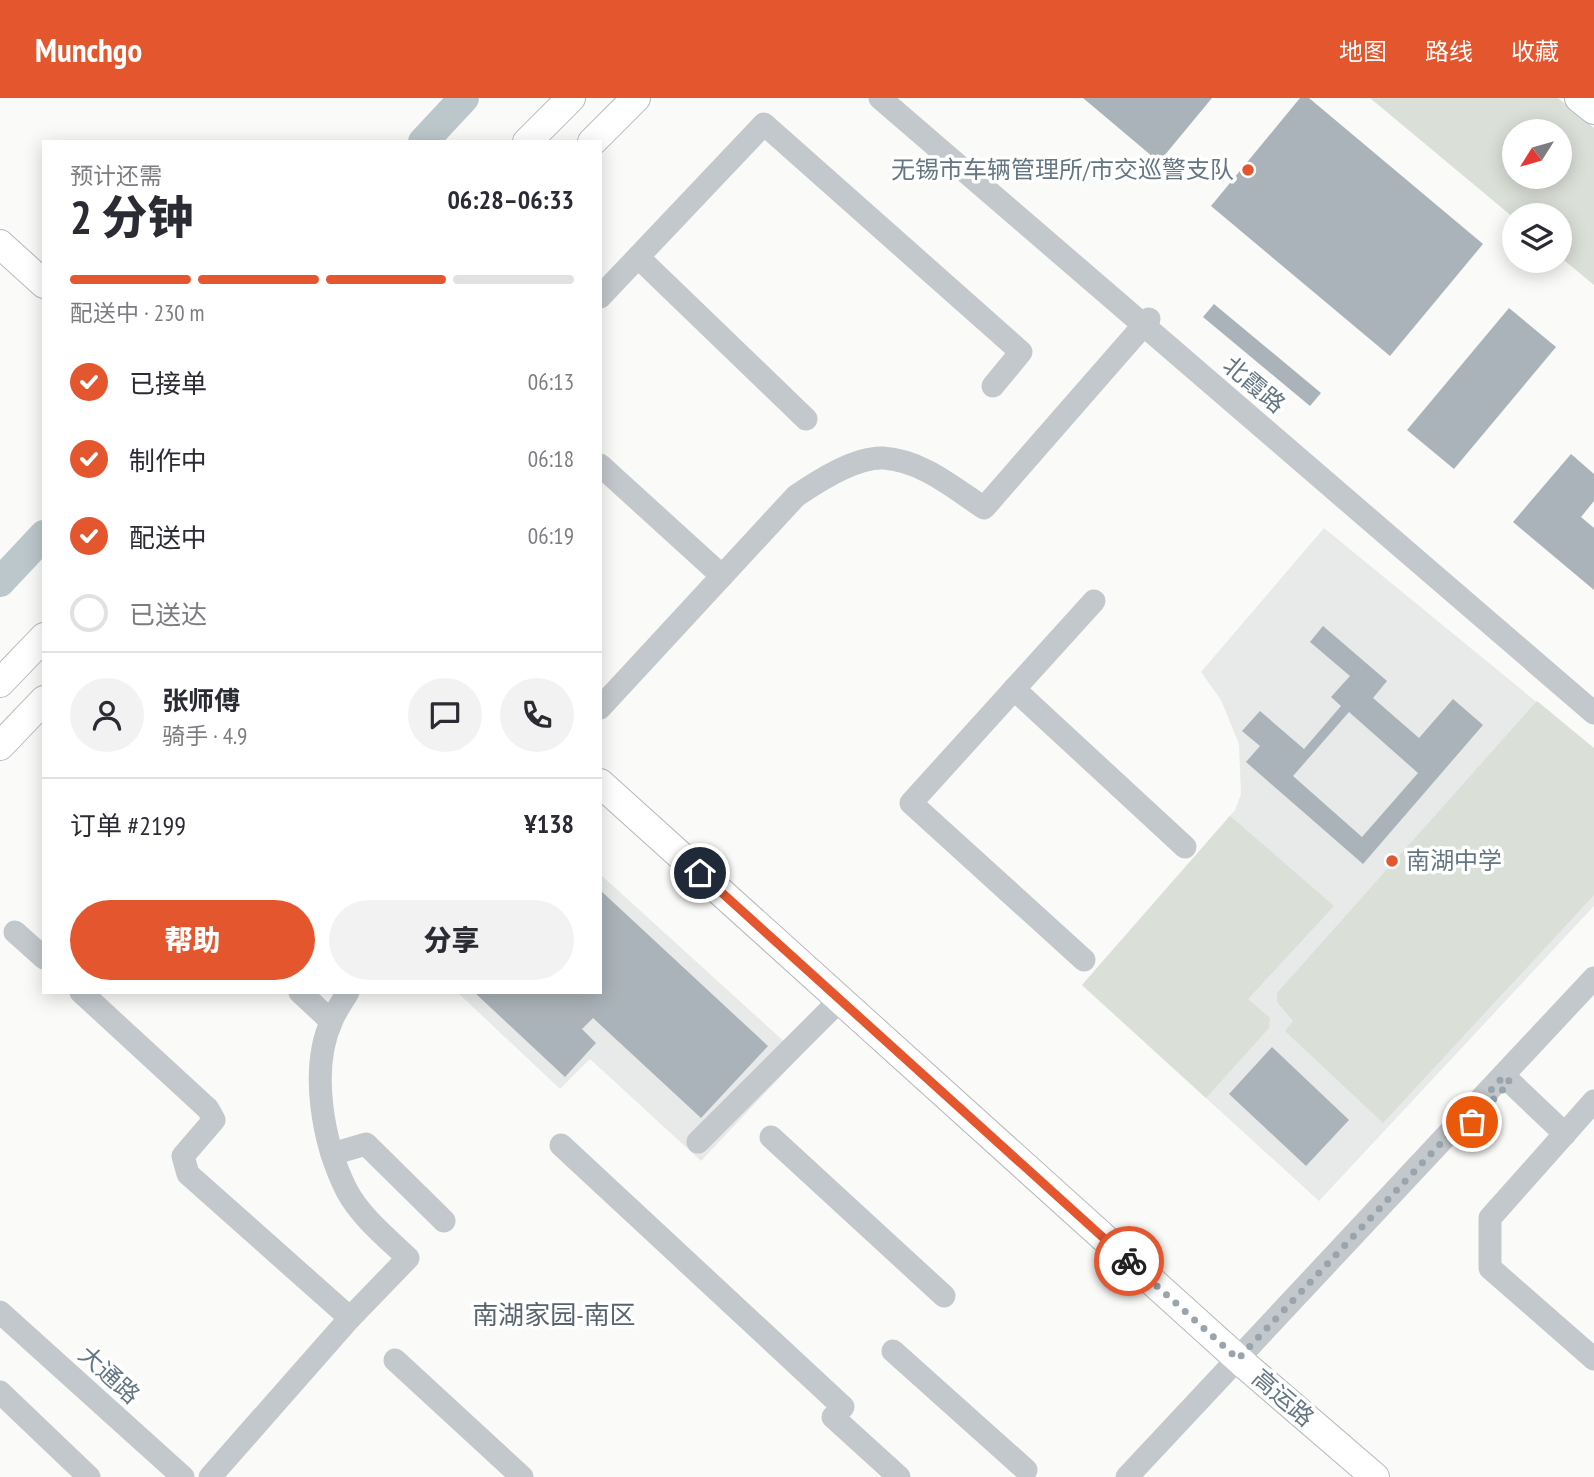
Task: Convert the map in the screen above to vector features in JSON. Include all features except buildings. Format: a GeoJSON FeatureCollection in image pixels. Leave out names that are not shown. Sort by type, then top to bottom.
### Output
{"type":"FeatureCollection","features":[{"type":"Feature","properties":{"kind":"main road"},"geometry":{"type":"LineString","coordinates":[[529,140],[571,98]]}},
{"type":"Feature","properties":{"kind":"main road"},"geometry":{"type":"LineString","coordinates":[[594,140],[636,98]]}},
{"type":"Feature","properties":{"kind":"main road"},"geometry":{"type":"LineString","coordinates":[[1579,98],[1594,110]]}},
{"type":"Feature","properties":{"kind":"main road"},"geometry":{"type":"LineString","coordinates":[[0,237],[42,274]]}},
{"type":"Feature","properties":{"kind":"main road"},"geometry":{"type":"LineString","coordinates":[[0,244],[42,282]]}},
{"type":"Feature","properties":{"kind":"main road"},"geometry":{"type":"LineString","coordinates":[[0,683],[42,639]]}},
{"type":"Feature","properties":{"kind":"main road"},"geometry":{"type":"LineString","coordinates":[[0,746],[42,702]]}},
{"type":"Feature","properties":{"kind":"main road","name":"高运路"},"geometry":{"type":"LineString","coordinates":[[602,785],[1364,1477]]}},
{"type":"Feature","properties":{"kind":"main road","name":"高运路"},"geometry":{"type":"LineString","coordinates":[[602,792],[1240,1365],[1375,1477]]}},
{"type":"Feature","properties":{"kind":"street","name":"北霞路"},"geometry":{"type":"LineString","coordinates":[[880,98],[1594,703]]}},
{"type":"Feature","properties":{"kind":"street","name":"北霞路"},"geometry":{"type":"LineString","coordinates":[[890,98],[1594,713]]}},
{"type":"Feature","properties":{"kind":"street"},"geometry":{"type":"LineString","coordinates":[[602,296],[764,124],[1021,352],[993,386]]}},
{"type":"Feature","properties":{"kind":"street"},"geometry":{"type":"LineString","coordinates":[[638,257],[806,419]]}},
{"type":"Feature","properties":{"kind":"street"},"geometry":{"type":"LineString","coordinates":[[602,706],[796,496],[820,479],[852,465],[882,458],[912,465],[944,481],[984,508],[1147,322]]}},
{"type":"Feature","properties":{"kind":"street"},"geometry":{"type":"LineString","coordinates":[[602,467],[722,576]]}},
{"type":"Feature","properties":{"kind":"street"},"geometry":{"type":"LineString","coordinates":[[1084,960],[911,803],[1094,601]]}},
{"type":"Feature","properties":{"kind":"street"},"geometry":{"type":"LineString","coordinates":[[1014,689],[1185,847]]}},
{"type":"Feature","properties":{"kind":"street"},"geometry":{"type":"LineString","coordinates":[[15,932],[42,956]]}},
{"type":"Feature","properties":{"kind":"street"},"geometry":{"type":"LineString","coordinates":[[1507,1079],[1594,978]]}},
{"type":"Feature","properties":{"kind":"street"},"geometry":{"type":"LineString","coordinates":[[1143,1477],[1240,1365],[1507,1079],[1594,991]]}},
{"type":"Feature","properties":{"kind":"street"},"geometry":{"type":"LineString","coordinates":[[83,994],[208,1109],[214,1120],[183,1156],[188,1174],[350,1318]]}},
{"type":"Feature","properties":{"kind":"street"},"geometry":{"type":"LineString","coordinates":[[302,994],[331,1021]]}},
{"type":"Feature","properties":{"kind":"street"},"geometry":{"type":"LineString","coordinates":[[210,1477],[350,1318],[408,1258],[370,1221],[348,1193],[332,1154],[321,1107],[321,1060],[331,1021],[347,994]]}},
{"type":"Feature","properties":{"kind":"street"},"geometry":{"type":"LineString","coordinates":[[698,1142],[836,1004]]}},
{"type":"Feature","properties":{"kind":"street"},"geometry":{"type":"LineString","coordinates":[[1507,1079],[1565,1134]]}},
{"type":"Feature","properties":{"kind":"street"},"geometry":{"type":"LineString","coordinates":[[1593,1104],[1490,1218],[1490,1268],[1594,1359]]}},
{"type":"Feature","properties":{"kind":"street"},"geometry":{"type":"LineString","coordinates":[[771,1137],[944,1296]]}},
{"type":"Feature","properties":{"kind":"street"},"geometry":{"type":"LineString","coordinates":[[332,1154],[366,1144],[444,1221]]}},
{"type":"Feature","properties":{"kind":"street"},"geometry":{"type":"LineString","coordinates":[[561,1145],[838,1412],[899,1477]]}},
{"type":"Feature","properties":{"kind":"street","name":"大通路"},"geometry":{"type":"LineString","coordinates":[[0,1312],[183,1477]]}},
{"type":"Feature","properties":{"kind":"street"},"geometry":{"type":"LineString","coordinates":[[893,1352],[1026,1470]]}},
{"type":"Feature","properties":{"kind":"street"},"geometry":{"type":"LineString","coordinates":[[395,1360],[522,1477]]}},
{"type":"Feature","properties":{"kind":"street"},"geometry":{"type":"LineString","coordinates":[[1127,1477],[1240,1365]]}},
{"type":"Feature","properties":{"kind":"street"},"geometry":{"type":"LineString","coordinates":[[0,1392],[89,1477]]}},
{"type":"Feature","properties":{"kind":"shaded area"},"geometry":{"type":"Polygon","coordinates":[[[1370,98],[1558,98],[1594,128],[1594,285],[1572,267],[1572,203],[1502,203],[1502,208],[1370,98]]]}},
{"type":"Feature","properties":{"kind":"shaded area","name":"南湖中学"},"geometry":{"type":"Polygon","coordinates":[[[1324,528],[1594,749],[1594,906],[1319,1201],[1082,985],[1235,810],[1241,794],[1239,744],[1221,700],[1201,672],[1324,528]]]}},
{"type":"Feature","properties":{"kind":"shaded area"},"geometry":{"type":"Polygon","coordinates":[[[1537,701],[1594,748],[1594,895],[1383,1123],[1285,1031],[1293,1021],[1277,1002],[1277,993],[1537,701]]]}},
{"type":"Feature","properties":{"kind":"shaded area"},"geometry":{"type":"Polygon","coordinates":[[[1230,816],[1334,906],[1248,999],[1270,1018],[1269,1028],[1206,1098],[1082,985],[1230,816]]]}},
{"type":"Feature","properties":{"kind":"shaded area"},"geometry":{"type":"Polygon","coordinates":[[[602,876],[800,1056],[701,1161],[590,1059],[560,1089],[459,994],[602,994],[602,876]]]}},
{"type":"Feature","properties":{"kind":"waterway"},"geometry":{"type":"LineString","coordinates":[[425,140],[464,98]]}},
{"type":"Feature","properties":{"kind":"waterway"},"geometry":{"type":"LineString","coordinates":[[0,582],[42,537]]}},
{"type":"Feature","properties":{"kind":"way so far"},"geometry":{"type":"LineString","coordinates":[[1129,1261],[1238,1359],[1504,1076],[1510,1082],[1472,1122]]}},
{"type":"Feature","properties":{"kind":"place","name":"无锡市车辆管理所/市交巡警支队"},"geometry":{"type":"Point","coordinates":[1248,170]}},
{"type":"Feature","properties":{"kind":"place","name":"南湖中学"},"geometry":{"type":"Point","coordinates":[1392,861]}},
{"type":"Feature","properties":{"kind":"district","name":"南湖家园-南区"},"geometry":{"type":"Point","coordinates":[554,1315]}},
{"type":"Feature","properties":{"kind":"route"},"geometry":{"type":"LineString","coordinates":[[700,873],[1129,1261]]}}]}
